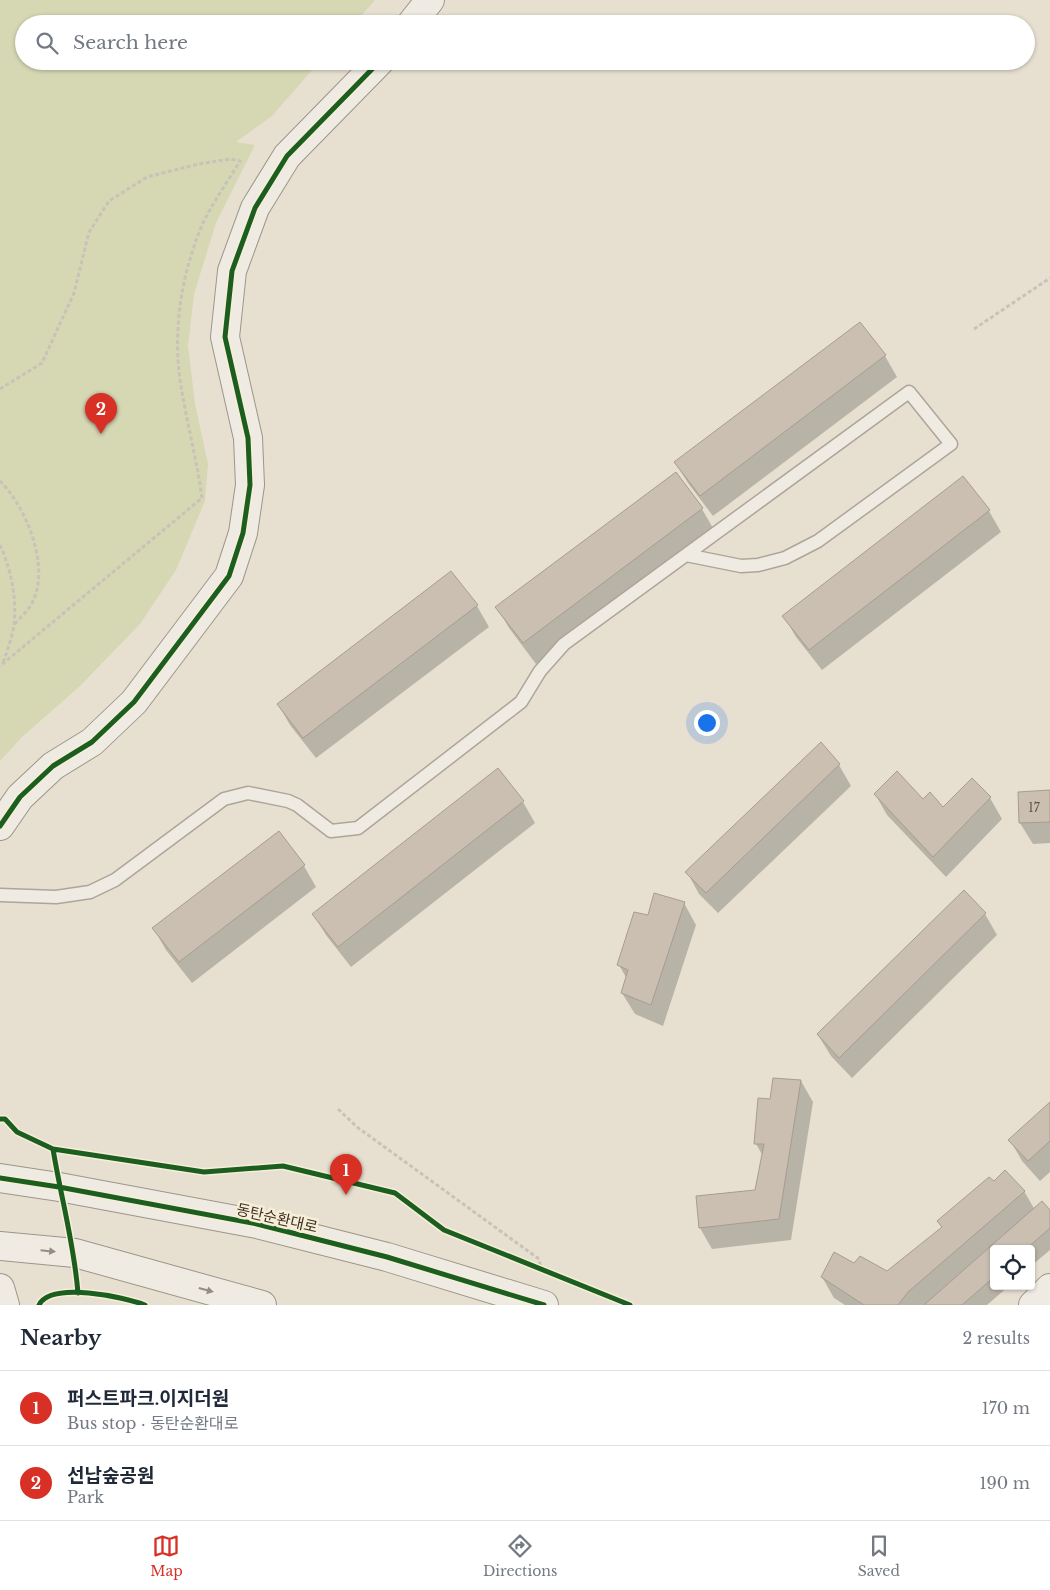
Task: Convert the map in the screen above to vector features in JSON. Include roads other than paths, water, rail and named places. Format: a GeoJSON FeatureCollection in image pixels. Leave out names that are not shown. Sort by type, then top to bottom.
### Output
{"type":"FeatureCollection","features":[{"type":"Feature","properties":{"kind":"street"},"geometry":{"type":"LineString","coordinates":[[418,15],[430,0]]}},
{"type":"Feature","properties":{"kind":"street"},"geometry":{"type":"LineString","coordinates":[[0,826],[20,797],[40,778],[53,766],[92,742],[134,702],[229,576],[243,533],[250,485],[248,438],[225,337],[232,271],[255,208],[288,156],[371,70]]}},
{"type":"Feature","properties":{"kind":"street","name":"동탄순환대로"},"geometry":{"type":"LineString","coordinates":[[0,1178],[59,1187],[257,1224],[387,1257],[544,1305]]}},
{"type":"Feature","properties":{"kind":"street"},"geometry":{"type":"LineString","coordinates":[[0,1246],[75,1254],[262,1305]]}},
{"type":"Feature","properties":{"kind":"street"},"geometry":{"type":"LineString","coordinates":[[0,1288],[5,1305]]}},
{"type":"Feature","properties":{"kind":"street"},"geometry":{"type":"LineString","coordinates":[[1034,1305],[1050,1288]]}},
{"type":"Feature","properties":{"kind":"lane"},"geometry":{"type":"LineString","coordinates":[[0,895],[56,897],[90,892],[115,880],[224,799],[248,793],[293,803],[331,831],[358,828],[521,702],[540,671],[564,644],[686,554],[909,392],[951,444],[818,541],[785,558],[758,565],[741,566],[686,554]]}},
{"type":"Feature","properties":{"kind":"place","name":"선납숲공원"},"geometry":{"type":"Point","coordinates":[101,434]}},
{"type":"Feature","properties":{"kind":"place","name":"퍼스트파크.이지더원"},"geometry":{"type":"Point","coordinates":[346,1195]}}]}
